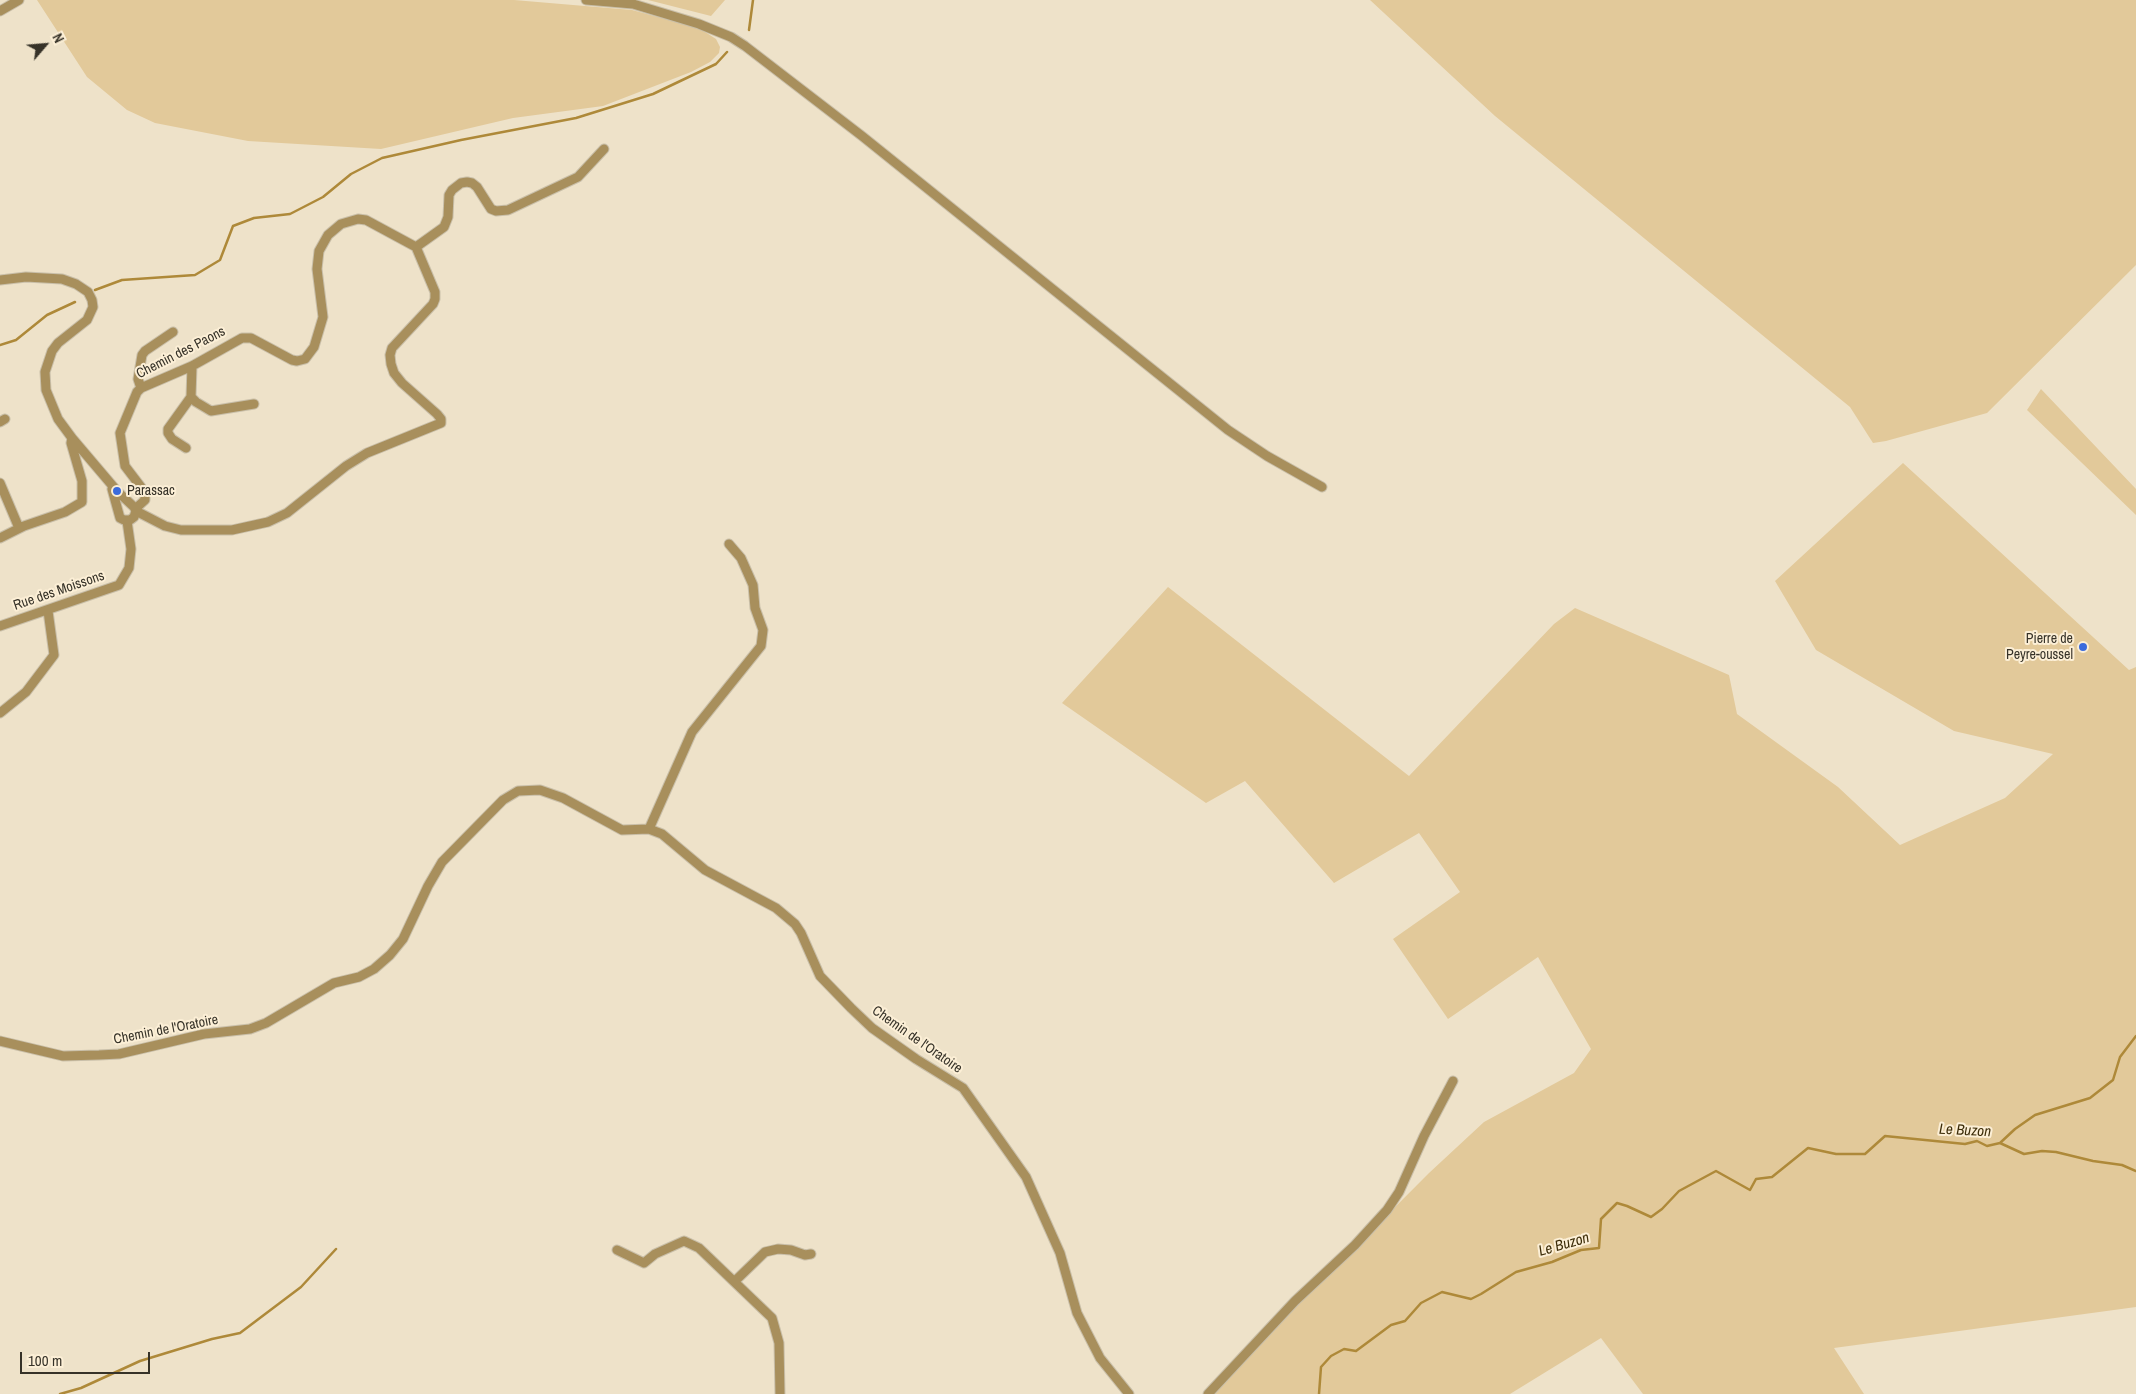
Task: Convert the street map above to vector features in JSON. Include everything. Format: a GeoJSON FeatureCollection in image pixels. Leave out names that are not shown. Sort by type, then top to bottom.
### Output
{"type":"FeatureCollection","features":[{"type":"Feature","properties":{"kind":"street"},"geometry":{"type":"LineString","coordinates":[[0,11],[19,0]]}},
{"type":"Feature","properties":{"kind":"street"},"geometry":{"type":"LineString","coordinates":[[586,0],[633,4],[731,36],[855,130],[1228,430],[1267,456],[1322,488]]}},
{"type":"Feature","properties":{"kind":"street"},"geometry":{"type":"LineString","coordinates":[[119,509],[124,504],[165,526],[181,530],[232,530],[261,524],[287,513],[346,466],[367,453],[441,423],[441,419],[437,414],[402,383],[394,373],[391,364],[392,348],[433,304],[435,299],[435,292],[416,247],[444,228],[448,217],[449,195],[460,183],[467,182],[477,187],[491,209],[496,212],[508,210],[578,177],[604,149]]}},
{"type":"Feature","properties":{"kind":"street","name":"Chemin des Paons"},"geometry":{"type":"LineString","coordinates":[[134,508],[145,500],[145,495],[125,466],[120,433],[137,392],[141,388],[192,366],[237,340],[246,337],[256,340],[292,360],[302,361],[309,356],[314,347],[323,317],[316,269],[319,252],[328,235],[341,224],[358,219],[366,220],[416,247]]}},
{"type":"Feature","properties":{"kind":"street"},"geometry":{"type":"LineString","coordinates":[[0,280],[26,277],[62,280],[76,284],[88,292],[93,307],[87,320],[58,342],[47,361],[45,372],[46,390],[58,419],[109,483],[134,508],[134,517],[127,521],[120,518],[119,509],[109,483]]}},
{"type":"Feature","properties":{"kind":"street"},"geometry":{"type":"LineString","coordinates":[[141,388],[138,379],[142,355],[172,332]]}},
{"type":"Feature","properties":{"kind":"street"},"geometry":{"type":"LineString","coordinates":[[186,448],[172,438],[168,433],[168,428],[191,397],[192,366]]}},
{"type":"Feature","properties":{"kind":"street"},"geometry":{"type":"LineString","coordinates":[[191,397],[211,411],[254,404]]}},
{"type":"Feature","properties":{"kind":"street"},"geometry":{"type":"LineString","coordinates":[[0,538],[19,528],[65,512],[82,502],[82,481],[70,443],[72,438]]}},
{"type":"Feature","properties":{"kind":"street"},"geometry":{"type":"LineString","coordinates":[[0,483],[19,528]]}},
{"type":"Feature","properties":{"kind":"street","name":"Rue des Moissons"},"geometry":{"type":"LineString","coordinates":[[0,626],[119,585],[129,568],[131,550],[127,521]]}},
{"type":"Feature","properties":{"kind":"street"},"geometry":{"type":"LineString","coordinates":[[649,829],[692,732],[761,646],[763,630],[755,608],[753,585],[742,558],[729,544]]}},
{"type":"Feature","properties":{"kind":"street"},"geometry":{"type":"LineString","coordinates":[[0,713],[26,692],[54,655],[48,611]]}},
{"type":"Feature","properties":{"kind":"street","name":"Chemin de l'Oratoire"},"geometry":{"type":"LineString","coordinates":[[0,1041],[63,1056],[112,1054],[204,1034],[250,1029],[266,1023],[334,983],[359,977],[374,969],[390,956],[403,939],[442,862],[503,800],[518,791],[540,790],[563,798],[622,830],[649,829],[662,834],[705,870],[776,908],[795,924],[820,976],[872,1028],[916,1059],[963,1088],[1026,1177],[1060,1254],[1077,1313],[1100,1358],[1129,1394]]}},
{"type":"Feature","properties":{"kind":"street"},"geometry":{"type":"LineString","coordinates":[[1208,1394],[1295,1301],[1355,1245],[1387,1210],[1399,1192],[1424,1136],[1453,1081]]}},
{"type":"Feature","properties":{"kind":"street"},"geometry":{"type":"LineString","coordinates":[[616,1250],[644,1263],[655,1254],[684,1241],[699,1248],[772,1318],[780,1343],[780,1394]]}},
{"type":"Feature","properties":{"kind":"street"},"geometry":{"type":"LineString","coordinates":[[735,1281],[765,1252],[778,1249],[791,1250],[805,1255],[812,1254]]}},
{"type":"Feature","properties":{"kind":"shaded area"},"geometry":{"type":"Polygon","coordinates":[[[37,0],[514,0],[632,10],[699,28],[716,39],[720,47],[719,53],[710,62],[691,72],[603,106],[513,118],[381,149],[248,141],[155,123],[127,110],[87,77],[37,0]]]}},
{"type":"Feature","properties":{"kind":"shaded area"},"geometry":{"type":"Polygon","coordinates":[[[648,0],[725,0],[711,16],[648,0]]]}},
{"type":"Feature","properties":{"kind":"shaded area"},"geometry":{"type":"Polygon","coordinates":[[[1370,0],[2136,0],[2136,265],[1987,413],[1873,443],[1850,407],[1495,116],[1370,0]]]}},
{"type":"Feature","properties":{"kind":"shaded area"},"geometry":{"type":"Polygon","coordinates":[[[2041,389],[2136,489],[2136,515],[2027,410],[2041,389]]]}},
{"type":"Feature","properties":{"kind":"shaded area"},"geometry":{"type":"Polygon","coordinates":[[[1903,463],[2129,670],[2136,667],[2136,1307],[1834,1348],[1864,1394],[1643,1394],[1601,1338],[1510,1394],[1209,1394],[1429,1173],[1484,1122],[1574,1073],[1591,1049],[1538,957],[1448,1019],[1393,939],[1460,892],[1419,833],[1334,883],[1245,781],[1206,803],[1062,703],[1168,587],[1409,776],[1554,624],[1575,608],[1729,675],[1737,714],[1838,787],[1900,845],[2005,798],[2053,754],[1954,731],[1816,650],[1775,581],[1903,463]]]}},
{"type":"Feature","properties":{"kind":"waterway"},"geometry":{"type":"LineString","coordinates":[[749,30],[753,0]]}},
{"type":"Feature","properties":{"kind":"waterway"},"geometry":{"type":"LineString","coordinates":[[95,290],[122,280],[195,275],[220,260],[233,226],[254,218],[290,214],[323,197],[351,174],[382,158],[461,140],[576,118],[653,94],[716,64],[727,52]]}},
{"type":"Feature","properties":{"kind":"waterway"},"geometry":{"type":"LineString","coordinates":[[0,345],[16,340],[47,315],[75,302]]}},
{"type":"Feature","properties":{"kind":"waterway","name":"Le Buzon"},"geometry":{"type":"LineString","coordinates":[[1319,1394],[1321,1367],[1331,1356],[1344,1349],[1356,1351],[1391,1325],[1405,1321],[1421,1303],[1442,1292],[1471,1299],[1516,1272],[1552,1262],[1581,1250],[1599,1248],[1601,1219],[1617,1203],[1651,1217],[1662,1209],[1679,1191],[1716,1171],[1750,1190],[1756,1179],[1772,1177],[1808,1148],[1836,1154],[1865,1154],[1885,1136],[1965,1144],[1977,1141],[1987,1146],[2000,1143],[2015,1129],[2035,1115],[2090,1098],[2113,1080],[2120,1057],[2136,1036]]}},
{"type":"Feature","properties":{"kind":"waterway"},"geometry":{"type":"LineString","coordinates":[[2000,1143],[2024,1154],[2042,1151],[2056,1152],[2093,1161],[2122,1165],[2136,1171]]}},
{"type":"Feature","properties":{"kind":"waterway"},"geometry":{"type":"LineString","coordinates":[[60,1394],[81,1388],[140,1361],[212,1339],[240,1333],[301,1287],[336,1249]]}},
{"type":"Feature","properties":{"kind":"place","name":"Parassac"},"geometry":{"type":"Point","coordinates":[117,491]}},
{"type":"Feature","properties":{"kind":"place","name":"Pierre de Peyre-oussel"},"geometry":{"type":"Point","coordinates":[2083,647]}}]}
